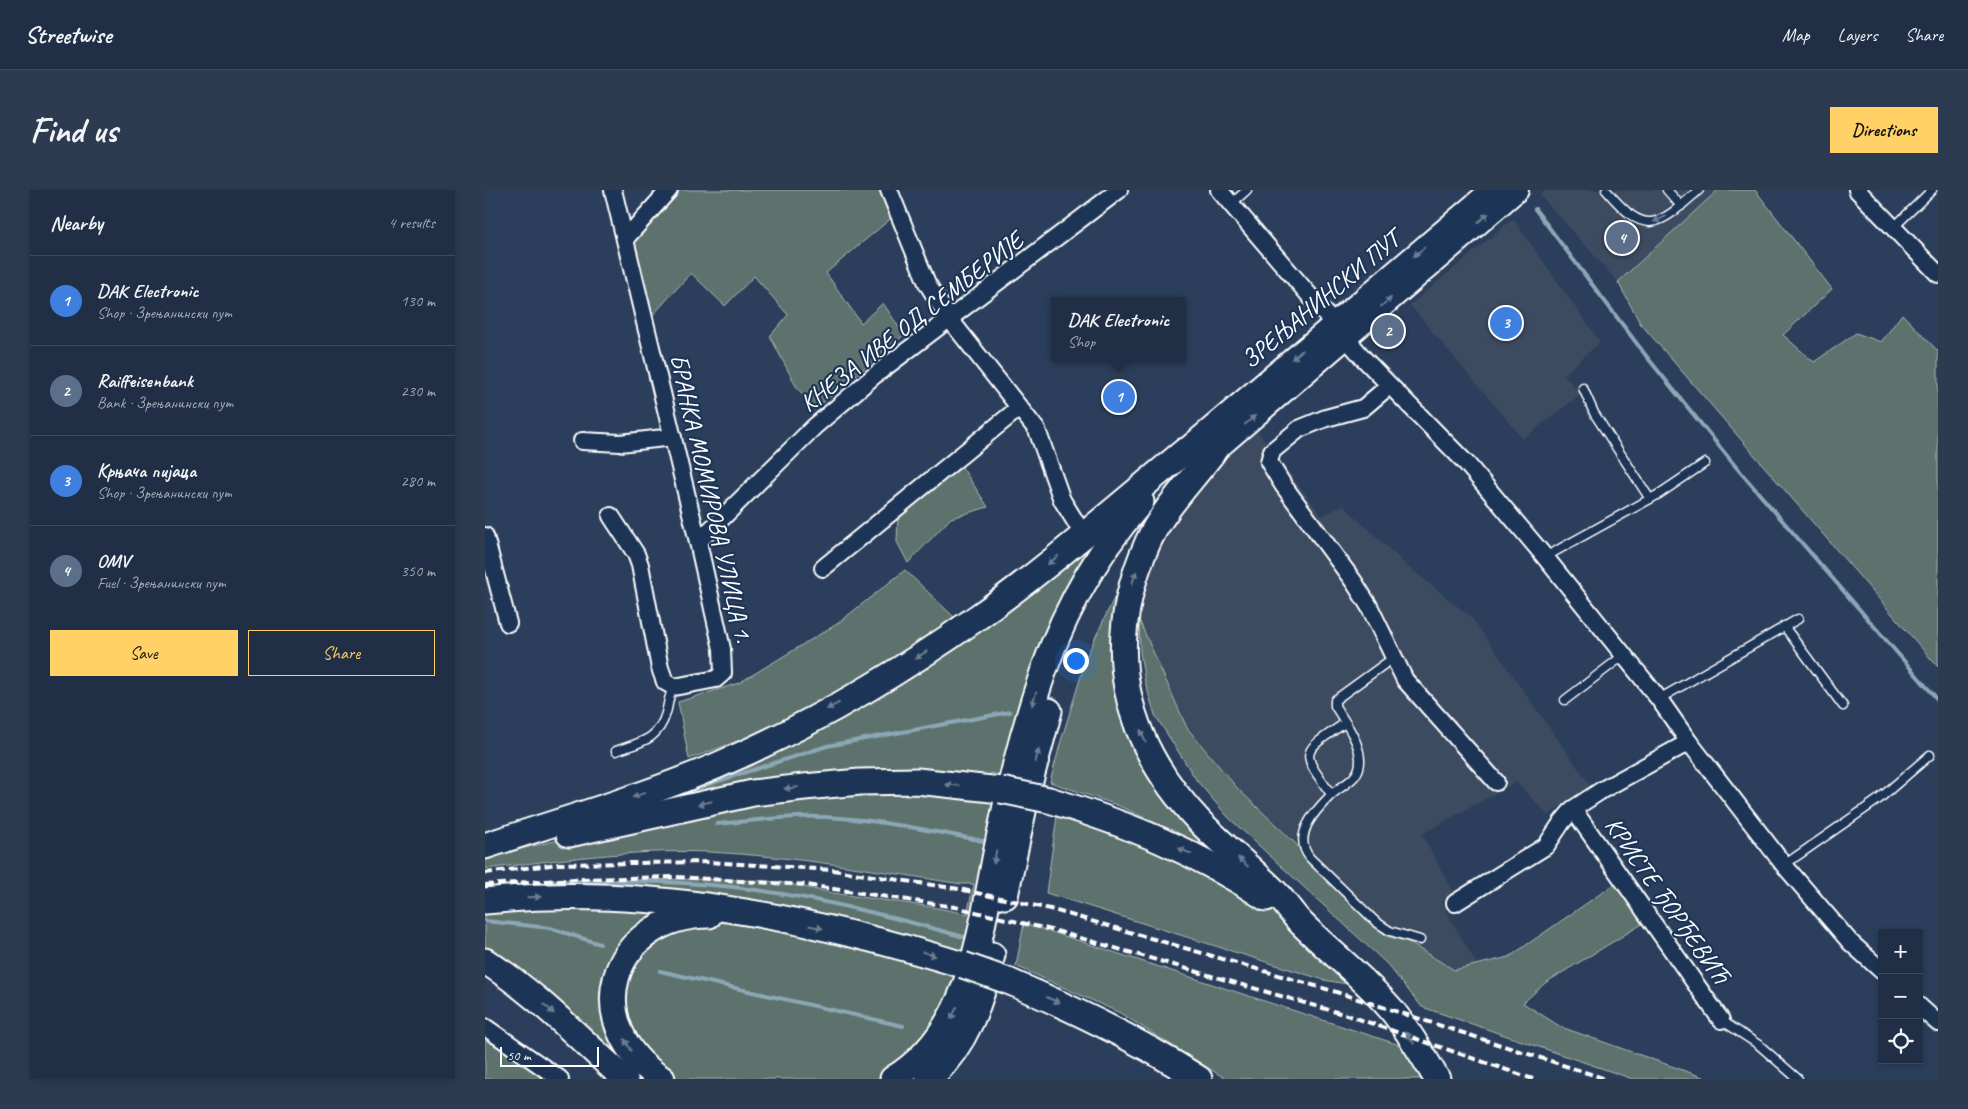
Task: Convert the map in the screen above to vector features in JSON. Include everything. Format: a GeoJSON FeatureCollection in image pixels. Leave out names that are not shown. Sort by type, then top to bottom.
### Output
{"type":"FeatureCollection","features":[{"type":"Feature","properties":{"kind":"main road","name":"ЗРЕЊАНИНСКИ ПУТ"},"geometry":{"type":"LineString","coordinates":[[1213,452],[1340,330],[1492,190]]}},
{"type":"Feature","properties":{"kind":"main road","name":"ЗРЕЊАНИНСКИ ПУТ"},"geometry":{"type":"LineString","coordinates":[[1185,451],[1517,190]]}},
{"type":"Feature","properties":{"kind":"main road"},"geometry":{"type":"LineString","coordinates":[[485,847],[677,782],[725,762],[797,726],[891,675],[960,630],[1034,575],[1185,451]]}},
{"type":"Feature","properties":{"kind":"main road"},"geometry":{"type":"LineString","coordinates":[[893,1079],[914,1062],[945,1028],[954,1015],[969,976],[1019,752],[1034,698],[1066,615],[1109,542],[1185,451]]}},
{"type":"Feature","properties":{"kind":"main road"},"geometry":{"type":"LineString","coordinates":[[1213,452],[1164,515],[1149,540],[1135,574],[1124,615],[1122,644],[1124,673],[1133,713],[1149,752],[1162,773],[1199,820],[1279,896],[1301,922],[1356,973],[1391,1010],[1437,1079]]}},
{"type":"Feature","properties":{"kind":"main road"},"geometry":{"type":"LineString","coordinates":[[929,1079],[939,1070],[963,1037],[977,1010],[991,957],[1031,779],[1055,688],[1081,619],[1109,570],[1141,525],[1193,469],[1213,452]]}},
{"type":"Feature","properties":{"kind":"main road"},"geometry":{"type":"LineString","coordinates":[[485,847],[527,843],[753,793],[860,782],[917,781],[1001,790],[1049,800],[1124,824],[1194,855],[1253,890],[1301,922]]}},
{"type":"Feature","properties":{"kind":"main road"},"geometry":{"type":"LineString","coordinates":[[485,901],[569,896],[632,898],[701,905],[768,917],[894,944],[1008,981],[1114,1030],[1199,1079]]}},
{"type":"Feature","properties":{"kind":"main road"},"geometry":{"type":"LineString","coordinates":[[662,1079],[651,1072],[628,1046],[615,1016],[613,990],[617,974],[631,947],[666,923],[694,915],[717,914],[747,918],[768,917]]}},
{"type":"Feature","properties":{"kind":"main road"},"geometry":{"type":"LineString","coordinates":[[485,961],[511,977],[536,997],[625,1079]]}},
{"type":"Feature","properties":{"kind":"street","name":"БРАНКА МОМИРОВА УЛИЦА 1."},"geometry":{"type":"LineString","coordinates":[[613,190],[699,542],[722,648],[723,673],[716,679],[674,688]]}},
{"type":"Feature","properties":{"kind":"street"},"geometry":{"type":"LineString","coordinates":[[625,238],[669,190]]}},
{"type":"Feature","properties":{"kind":"street"},"geometry":{"type":"LineString","coordinates":[[889,190],[927,283],[949,317],[1040,435],[1062,500],[1083,534]]}},
{"type":"Feature","properties":{"kind":"street","name":"КНЕЗА ИВЕ ОД СЕМБЕРИЈЕ"},"geometry":{"type":"LineString","coordinates":[[699,542],[828,414],[949,317],[1119,190]]}},
{"type":"Feature","properties":{"kind":"street"},"geometry":{"type":"LineString","coordinates":[[1219,190],[1389,386],[1467,464],[1545,557],[1659,699],[1689,742],[1783,865],[1851,942],[1878,967]]}},
{"type":"Feature","properties":{"kind":"street"},"geometry":{"type":"LineString","coordinates":[[1857,190],[1938,274]]}},
{"type":"Feature","properties":{"kind":"street"},"geometry":{"type":"LineString","coordinates":[[1389,386],[1363,408],[1327,418],[1299,429],[1272,451],[1269,462],[1283,486],[1354,582],[1376,618],[1393,658],[1405,680],[1496,782]]}},
{"type":"Feature","properties":{"kind":"street"},"geometry":{"type":"LineString","coordinates":[[823,568],[1019,408]]}},
{"type":"Feature","properties":{"kind":"street"},"geometry":{"type":"LineString","coordinates":[[582,441],[620,443],[673,438]]}},
{"type":"Feature","properties":{"kind":"street"},"geometry":{"type":"LineString","coordinates":[[611,516],[636,554],[640,565],[660,668],[665,682],[674,688]]}},
{"type":"Feature","properties":{"kind":"street"},"geometry":{"type":"LineString","coordinates":[[485,536],[508,623]]}},
{"type":"Feature","properties":{"kind":"street","name":"КРИСТЕ ЂОРЂЕВИЋ"},"geometry":{"type":"LineString","coordinates":[[1455,903],[1546,846],[1573,809],[1602,790],[1689,742]]}},
{"type":"Feature","properties":{"kind":"street","name":"КРИСТЕ ЂОРЂЕВИЋ"},"geometry":{"type":"LineString","coordinates":[[1573,809],[1721,1020]]}},
{"type":"Feature","properties":{"kind":"street"},"geometry":{"type":"LineString","coordinates":[[1923,1010],[1937,1022]]}},
{"type":"Feature","properties":{"kind":"street"},"geometry":{"type":"LineString","coordinates":[[485,1027],[561,1079]]}},
{"type":"Feature","properties":{"kind":"lane"},"geometry":{"type":"LineString","coordinates":[[1231,204],[1247,190]]}},
{"type":"Feature","properties":{"kind":"lane"},"geometry":{"type":"LineString","coordinates":[[1606,190],[1623,210],[1637,220],[1650,223],[1660,221],[1699,190]]}},
{"type":"Feature","properties":{"kind":"lane"},"geometry":{"type":"LineString","coordinates":[[1667,190],[1681,206]]}},
{"type":"Feature","properties":{"kind":"lane"},"geometry":{"type":"LineString","coordinates":[[1894,227],[1932,190]]}},
{"type":"Feature","properties":{"kind":"lane"},"geometry":{"type":"LineString","coordinates":[[1583,388],[1594,413],[1650,499]]}},
{"type":"Feature","properties":{"kind":"lane"},"geometry":{"type":"LineString","coordinates":[[1545,557],[1650,499],[1705,463]]}},
{"type":"Feature","properties":{"kind":"lane"},"geometry":{"type":"LineString","coordinates":[[1659,699],[1798,618]]}},
{"type":"Feature","properties":{"kind":"lane"},"geometry":{"type":"LineString","coordinates":[[1785,626],[1843,706]]}},
{"type":"Feature","properties":{"kind":"lane"},"geometry":{"type":"LineString","coordinates":[[1565,700],[1624,655]]}},
{"type":"Feature","properties":{"kind":"lane"},"geometry":{"type":"LineString","coordinates":[[1393,658],[1335,700],[1335,706],[1356,743],[1360,759],[1354,778],[1349,784],[1331,794],[1306,824],[1303,841],[1306,854],[1376,922],[1391,931],[1420,940]]}},
{"type":"Feature","properties":{"kind":"lane"},"geometry":{"type":"LineString","coordinates":[[616,751],[657,734],[663,723],[668,697],[674,688]]}},
{"type":"Feature","properties":{"kind":"lane"},"geometry":{"type":"LineString","coordinates":[[1331,794],[1311,765],[1308,754],[1311,746],[1345,723]]}},
{"type":"Feature","properties":{"kind":"lane"},"geometry":{"type":"LineString","coordinates":[[1783,865],[1879,799],[1930,755]]}},
{"type":"Feature","properties":{"kind":"lane"},"geometry":{"type":"LineString","coordinates":[[1721,1020],[1759,1045],[1798,1079]]}},
{"type":"Feature","properties":{"kind":"shaded area"},"geometry":{"type":"Polygon","coordinates":[[[1546,190],[1718,190],[1618,282],[1540,195],[1546,190]]]}},
{"type":"Feature","properties":{"kind":"shaded area"},"geometry":{"type":"Polygon","coordinates":[[[1513,219],[1600,342],[1564,375],[1581,394],[1523,439],[1410,305],[1513,219]]]}},
{"type":"Feature","properties":{"kind":"shaded area"},"geometry":{"type":"Polygon","coordinates":[[[1255,428],[1322,516],[1343,505],[1407,566],[1471,617],[1590,785],[1548,815],[1516,782],[1422,834],[1454,894],[1441,902],[1477,965],[1454,970],[1408,942],[1386,936],[1315,869],[1295,843],[1238,789],[1187,728],[1139,620],[1151,566],[1172,517],[1207,475],[1255,428]]]}},
{"type":"Feature","properties":{"kind":"green space"},"geometry":{"type":"Polygon","coordinates":[[[680,190],[882,190],[895,215],[826,273],[861,323],[883,303],[904,335],[814,410],[796,386],[770,336],[788,315],[754,276],[725,306],[691,273],[652,316],[634,240],[680,190]]]}},
{"type":"Feature","properties":{"kind":"green space"},"geometry":{"type":"Polygon","coordinates":[[[1718,190],[1755,190],[1832,289],[1783,335],[1814,362],[1856,333],[1881,342],[1902,314],[1938,351],[1938,667],[1640,323],[1618,282],[1718,190]]]}},
{"type":"Feature","properties":{"kind":"green space"},"geometry":{"type":"Polygon","coordinates":[[[960,464],[988,507],[951,518],[908,563],[897,542],[898,515],[960,464]]]}},
{"type":"Feature","properties":{"kind":"green space"},"geometry":{"type":"Polygon","coordinates":[[[1109,522],[1113,525],[1090,558],[1068,597],[1046,643],[1031,685],[1001,803],[963,980],[948,1013],[938,1026],[911,1056],[881,1079],[672,1079],[651,1063],[627,1031],[622,1019],[620,1006],[620,993],[624,978],[638,952],[648,942],[674,927],[704,919],[739,921],[820,936],[952,970],[951,972],[960,975],[967,952],[956,949],[954,952],[808,913],[724,898],[656,892],[588,890],[485,894],[485,888],[590,882],[660,879],[765,881],[791,884],[833,893],[934,907],[967,914],[974,884],[961,884],[804,860],[709,852],[653,852],[596,856],[485,869],[485,857],[581,835],[672,818],[741,801],[813,792],[899,788],[947,791],[1000,799],[1004,776],[991,773],[990,776],[901,769],[858,770],[774,780],[731,788],[645,809],[644,806],[701,783],[807,734],[880,692],[970,635],[1000,613],[1058,569],[1109,522]]]}},
{"type":"Feature","properties":{"kind":"green space"},"geometry":{"type":"Polygon","coordinates":[[[905,570],[955,618],[890,664],[792,721],[689,759],[678,702],[739,683],[837,624],[905,570]]]}},
{"type":"Feature","properties":{"kind":"green space"},"geometry":{"type":"Polygon","coordinates":[[[1124,577],[1125,710],[1237,871],[1173,831],[1117,805],[1050,782],[1088,653],[1124,577]]]}},
{"type":"Feature","properties":{"kind":"green space"},"geometry":{"type":"Polygon","coordinates":[[[1139,620],[1187,728],[1238,789],[1295,843],[1315,869],[1386,936],[1408,942],[1454,970],[1509,957],[1616,883],[1644,923],[1545,983],[1523,1003],[1561,1027],[1708,1079],[1633,1079],[1422,1007],[1387,964],[1228,817],[1197,781],[1155,715],[1145,682],[1140,652],[1139,620]]]}},
{"type":"Feature","properties":{"kind":"green space"},"geometry":{"type":"Polygon","coordinates":[[[1058,809],[1245,889],[1291,923],[1358,986],[1324,980],[1046,893],[1058,809]]]}},
{"type":"Feature","properties":{"kind":"green space"},"geometry":{"type":"Polygon","coordinates":[[[673,906],[614,959],[646,1079],[639,1079],[485,950],[485,907],[673,906]]]}},
{"type":"Feature","properties":{"kind":"green space"},"geometry":{"type":"Polygon","coordinates":[[[1024,923],[1409,1048],[1428,1079],[1226,1079],[1120,1013],[1016,966],[1024,923]]]}},
{"type":"Feature","properties":{"kind":"green space"},"geometry":{"type":"Polygon","coordinates":[[[485,1040],[519,1058],[542,1079],[485,1079],[485,1040]]]}},
{"type":"Feature","properties":{"kind":"waterway"},"geometry":{"type":"LineString","coordinates":[[1535,209],[1647,357],[1736,467],[1938,700]]}},
{"type":"Feature","properties":{"kind":"waterway"},"geometry":{"type":"LineString","coordinates":[[678,794],[827,746],[1010,712]]}},
{"type":"Feature","properties":{"kind":"waterway"},"geometry":{"type":"LineString","coordinates":[[717,824],[797,817],[845,818],[893,824],[989,842]]}},
{"type":"Feature","properties":{"kind":"waterway"},"geometry":{"type":"LineString","coordinates":[[552,881],[629,881],[705,884],[756,890],[891,917],[971,939]]}},
{"type":"Feature","properties":{"kind":"waterway"},"geometry":{"type":"LineString","coordinates":[[485,921],[550,928],[600,944]]}},
{"type":"Feature","properties":{"kind":"waterway"},"geometry":{"type":"LineString","coordinates":[[660,971],[903,1026]]}},
{"type":"Feature","properties":{"kind":"railway"},"geometry":{"type":"LineString","coordinates":[[485,873],[558,864],[710,862],[833,870],[959,889],[1050,909],[1333,991],[1606,1079]]}},
{"type":"Feature","properties":{"kind":"railway"},"geometry":{"type":"LineString","coordinates":[[485,885],[575,879],[675,877],[807,885],[955,907],[1056,931],[1350,1016],[1533,1079]]}},
{"type":"Feature","properties":{"kind":"place","name":"OMV"},"geometry":{"type":"Point","coordinates":[1622,238]}},
{"type":"Feature","properties":{"kind":"place","name":"Крњача пијаца"},"geometry":{"type":"Point","coordinates":[1506,323]}},
{"type":"Feature","properties":{"kind":"place","name":"Raiffeisenbank"},"geometry":{"type":"Point","coordinates":[1388,331]}},
{"type":"Feature","properties":{"kind":"place","name":"DAK Electronic"},"geometry":{"type":"Point","coordinates":[1119,397]}}]}
